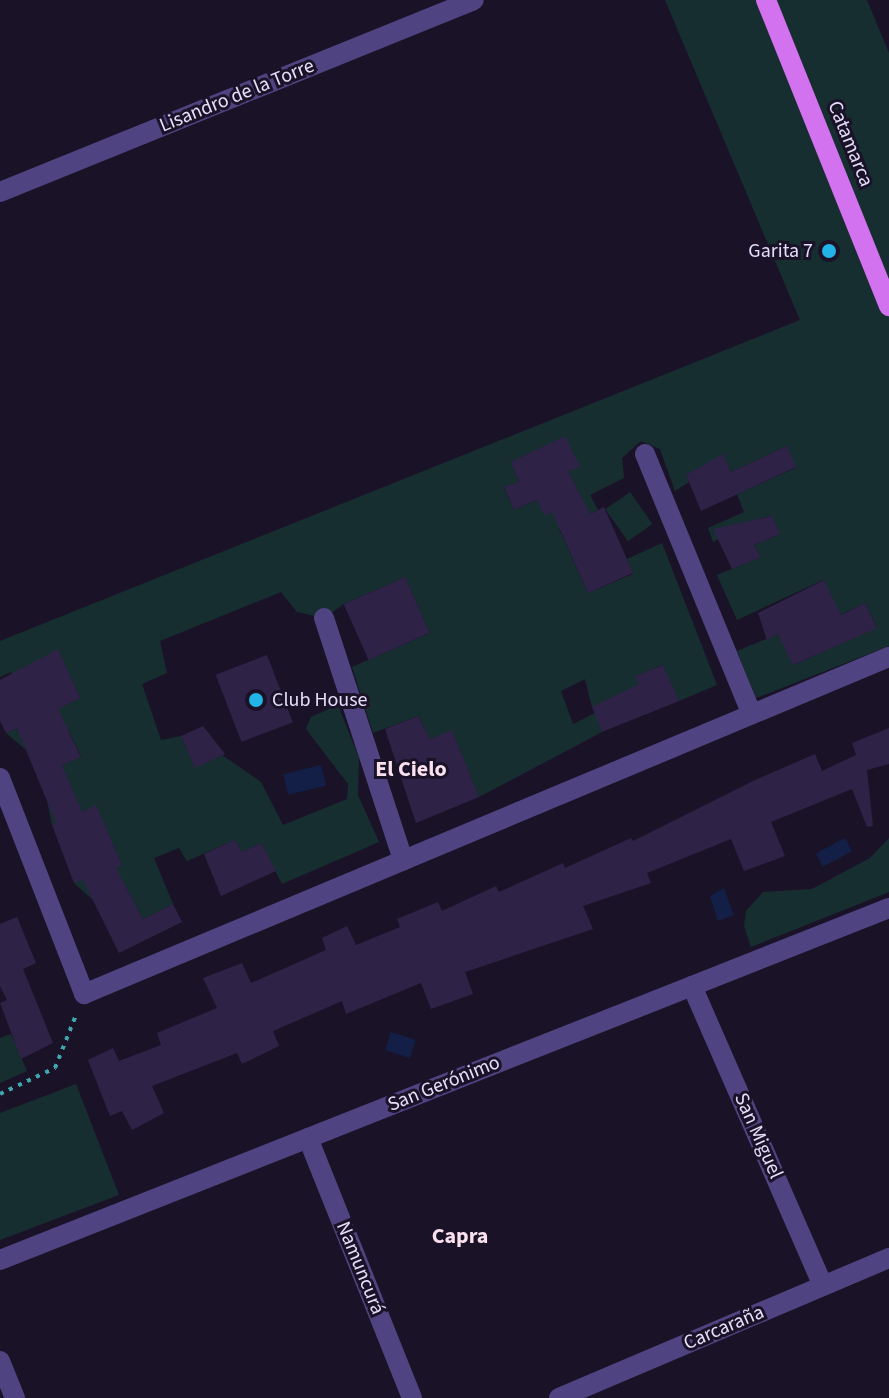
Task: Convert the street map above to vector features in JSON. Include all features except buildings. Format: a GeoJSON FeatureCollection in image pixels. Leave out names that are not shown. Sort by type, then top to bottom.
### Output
{"type":"FeatureCollection","features":[{"type":"Feature","properties":{"kind":"main road","name":"Catamarca"},"geometry":{"type":"LineString","coordinates":[[766,0],[889,306]]}},
{"type":"Feature","properties":{"kind":"street","name":"Lisandro de la Torre"},"geometry":{"type":"LineString","coordinates":[[0,192],[474,0]]}},
{"type":"Feature","properties":{"kind":"street"},"geometry":{"type":"LineString","coordinates":[[645,454],[751,713]]}},
{"type":"Feature","properties":{"kind":"street"},"geometry":{"type":"LineString","coordinates":[[324,618],[403,860]]}},
{"type":"Feature","properties":{"kind":"street"},"geometry":{"type":"LineString","coordinates":[[0,778],[84,994],[889,657]]}},
{"type":"Feature","properties":{"kind":"street","name":"San Gerónimo"},"geometry":{"type":"LineString","coordinates":[[0,1260],[889,908]]}},
{"type":"Feature","properties":{"kind":"street","name":"San Miguel"},"geometry":{"type":"LineString","coordinates":[[692,986],[823,1286]]}},
{"type":"Feature","properties":{"kind":"street","name":"Namuncurá"},"geometry":{"type":"LineString","coordinates":[[308,1138],[412,1398]]}},
{"type":"Feature","properties":{"kind":"street","name":"Carcaraña"},"geometry":{"type":"LineString","coordinates":[[559,1398],[889,1258]]}},
{"type":"Feature","properties":{"kind":"street"},"geometry":{"type":"LineString","coordinates":[[0,1361],[15,1398]]}},
{"type":"Feature","properties":{"kind":"path"},"geometry":{"type":"LineString","coordinates":[[0,1094],[55,1068],[84,994]]}},
{"type":"Feature","properties":{"kind":"green space"},"geometry":{"type":"Polygon","coordinates":[[[665,0],[867,0],[889,53],[889,646],[756,698],[737,651],[778,634],[794,665],[877,627],[865,603],[811,629],[806,613],[833,599],[823,580],[737,620],[717,575],[761,557],[754,545],[780,534],[771,516],[757,519],[713,542],[708,528],[744,512],[737,494],[795,468],[787,446],[731,472],[723,455],[687,475],[689,482],[675,491],[660,449],[641,441],[622,458],[624,478],[590,495],[598,510],[559,529],[588,593],[633,574],[627,559],[662,543],[717,685],[679,701],[662,665],[636,676],[650,713],[640,715],[592,707],[585,679],[561,691],[573,724],[595,713],[602,732],[479,797],[452,731],[430,739],[418,716],[373,733],[352,667],[430,633],[405,577],[344,604],[324,618],[297,612],[281,592],[160,641],[167,673],[142,684],[161,740],[181,736],[195,767],[222,755],[261,782],[283,825],[347,799],[348,784],[306,729],[311,717],[338,705],[359,758],[358,795],[379,842],[282,884],[261,843],[242,852],[235,840],[187,861],[179,848],[154,858],[173,904],[143,919],[126,887],[93,900],[74,883],[122,865],[96,806],[52,825],[47,801],[71,788],[62,765],[81,756],[68,729],[25,749],[6,733],[80,698],[58,650],[18,688],[11,672],[0,677],[0,641],[800,320],[665,0]],[[565,437],[511,462],[519,482],[504,488],[514,510],[536,500],[545,515],[582,499],[568,471],[565,437]]]}},
{"type":"Feature","properties":{"kind":"green space"},"geometry":{"type":"Polygon","coordinates":[[[630,492],[652,524],[628,541],[605,509],[630,492]]]}},
{"type":"Feature","properties":{"kind":"green space"},"geometry":{"type":"Polygon","coordinates":[[[889,838],[889,892],[751,947],[744,926],[746,911],[763,892],[812,889],[870,858],[889,838]]]}},
{"type":"Feature","properties":{"kind":"green space"},"geometry":{"type":"Polygon","coordinates":[[[11,1034],[27,1071],[0,1083],[0,1038],[11,1034]]]}},
{"type":"Feature","properties":{"kind":"green space"},"geometry":{"type":"Polygon","coordinates":[[[76,1084],[119,1195],[0,1240],[0,1113],[76,1084]]]}},
{"type":"Feature","properties":{"kind":"water"},"geometry":{"type":"Polygon","coordinates":[[[321,765],[326,785],[288,795],[283,774],[321,765]]]}},
{"type":"Feature","properties":{"kind":"water"},"geometry":{"type":"Polygon","coordinates":[[[845,838],[852,851],[823,867],[816,853],[845,838]]]}},
{"type":"Feature","properties":{"kind":"water"},"geometry":{"type":"Polygon","coordinates":[[[724,888],[734,915],[718,921],[710,896],[724,888]]]}},
{"type":"Feature","properties":{"kind":"water"},"geometry":{"type":"Polygon","coordinates":[[[391,1032],[416,1040],[410,1058],[385,1050],[391,1032]]]}},
{"type":"Feature","properties":{"kind":"place","name":"Garita 7"},"geometry":{"type":"Point","coordinates":[829,251]}},
{"type":"Feature","properties":{"kind":"place","name":"Club House"},"geometry":{"type":"Point","coordinates":[256,700]}},
{"type":"Feature","properties":{"kind":"district","name":"El Cielo"},"geometry":{"type":"Point","coordinates":[411,770]}},
{"type":"Feature","properties":{"kind":"district","name":"Capra"},"geometry":{"type":"Point","coordinates":[460,1237]}}]}
